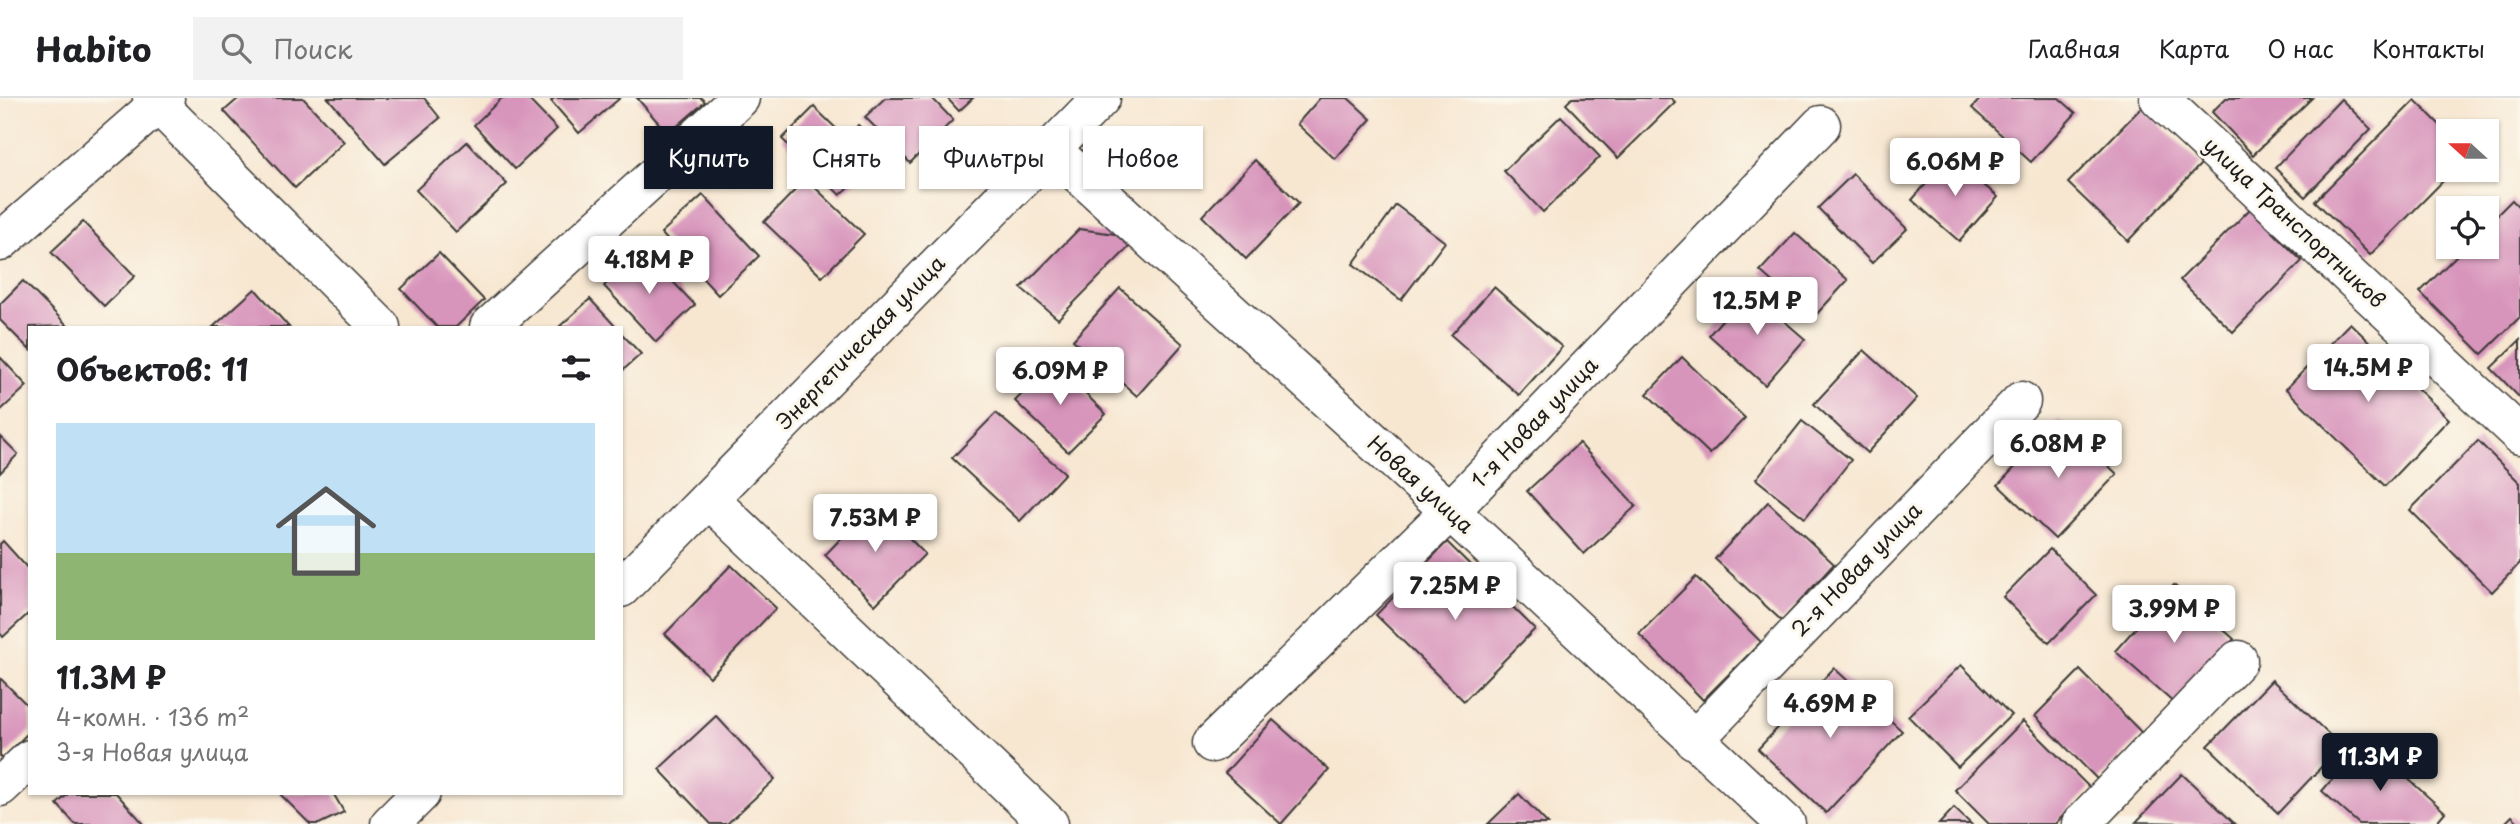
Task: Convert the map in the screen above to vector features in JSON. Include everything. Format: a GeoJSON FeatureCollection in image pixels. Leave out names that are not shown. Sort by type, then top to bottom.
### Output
{"type":"FeatureCollection","features":[{"type":"Feature","properties":{"kind":"street"},"geometry":{"type":"LineString","coordinates":[[490,326],[740,98]]}},
{"type":"Feature","properties":{"kind":"street","name":"Энергетическая улица"},"geometry":{"type":"LineString","coordinates":[[1069,131],[1101,98]]}},
{"type":"Feature","properties":{"kind":"street","name":"улица Транспортников"},"geometry":{"type":"LineString","coordinates":[[2159,98],[2520,435]]}},
{"type":"Feature","properties":{"kind":"street"},"geometry":{"type":"LineString","coordinates":[[0,242],[158,100],[381,326]]}},
{"type":"Feature","properties":{"kind":"street","name":"1-я Новая улица"},"geometry":{"type":"LineString","coordinates":[[1212,743],[1450,511],[1821,125]]}},
{"type":"Feature","properties":{"kind":"street","name":"Новая улица"},"geometry":{"type":"LineString","coordinates":[[1069,165],[1450,511],[1786,824]]}},
{"type":"Feature","properties":{"kind":"street","name":"Энергетическая улица"},"geometry":{"type":"LineString","coordinates":[[624,579],[709,499],[1012,189]]}},
{"type":"Feature","properties":{"kind":"street","name":"2-я Новая улица"},"geometry":{"type":"LineString","coordinates":[[1694,740],[2021,401]]}},
{"type":"Feature","properties":{"kind":"street"},"geometry":{"type":"LineString","coordinates":[[709,499],[1049,824]]}},
{"type":"Feature","properties":{"kind":"street"},"geometry":{"type":"LineString","coordinates":[[2081,824],[2238,660]]}},
{"type":"Feature","properties":{"kind":"street"},"geometry":{"type":"LineString","coordinates":[[0,786],[28,760]]}},
{"type":"Feature","properties":{"kind":"street"},"geometry":{"type":"LineString","coordinates":[[390,824],[419,795]]}},
{"type":"Feature","properties":{"kind":"building"},"geometry":{"type":"Polygon","coordinates":[[[239,98],[303,98],[344,142],[295,188],[224,111],[239,98]]]}},
{"type":"Feature","properties":{"kind":"building"},"geometry":{"type":"Polygon","coordinates":[[[328,98],[424,98],[440,118],[385,164],[328,98]]]}},
{"type":"Feature","properties":{"kind":"building"},"geometry":{"type":"Polygon","coordinates":[[[502,98],[527,98],[557,129],[515,169],[474,125],[502,98]]]}},
{"type":"Feature","properties":{"kind":"building"},"geometry":{"type":"Polygon","coordinates":[[[554,98],[620,98],[579,133],[551,101],[554,98]]]}},
{"type":"Feature","properties":{"kind":"building"},"geometry":{"type":"Polygon","coordinates":[[[637,98],[701,98],[705,102],[677,126],[661,126],[637,98]]]}},
{"type":"Feature","properties":{"kind":"building"},"geometry":{"type":"Polygon","coordinates":[[[885,98],[932,98],[953,120],[947,126],[919,126],[919,154],[910,163],[905,158],[905,126],[874,126],[865,117],[885,98]]]}},
{"type":"Feature","properties":{"kind":"building"},"geometry":{"type":"Polygon","coordinates":[[[947,98],[973,98],[959,111],[947,98]]]}},
{"type":"Feature","properties":{"kind":"building"},"geometry":{"type":"Polygon","coordinates":[[[1320,98],[1348,98],[1371,119],[1335,159],[1297,124],[1320,98]]]}},
{"type":"Feature","properties":{"kind":"building"},"geometry":{"type":"Polygon","coordinates":[[[1572,98],[1671,98],[1675,102],[1618,158],[1566,104],[1572,98]]]}},
{"type":"Feature","properties":{"kind":"building"},"geometry":{"type":"Polygon","coordinates":[[[1981,98],[2059,98],[2076,113],[2031,162],[1972,108],[1981,98]]]}},
{"type":"Feature","properties":{"kind":"building"},"geometry":{"type":"Polygon","coordinates":[[[2226,98],[2312,98],[2253,155],[2212,112],[2226,98]]]}},
{"type":"Feature","properties":{"kind":"building"},"geometry":{"type":"Polygon","coordinates":[[[2341,99],[2371,129],[2305,197],[2275,168],[2341,99]]]}},
{"type":"Feature","properties":{"kind":"building"},"geometry":{"type":"Polygon","coordinates":[[[2415,100],[2436,121],[2436,182],[2442,182],[2370,255],[2315,201],[2415,100]]]}},
{"type":"Feature","properties":{"kind":"building"},"geometry":{"type":"Polygon","coordinates":[[[814,107],[834,126],[795,126],[814,107]]]}},
{"type":"Feature","properties":{"kind":"building"},"geometry":{"type":"Polygon","coordinates":[[[2142,107],[2201,164],[2128,241],[2068,183],[2142,107]]]}},
{"type":"Feature","properties":{"kind":"building"},"geometry":{"type":"Polygon","coordinates":[[[1561,116],[1600,157],[1543,212],[1504,171],[1561,116]]]}},
{"type":"Feature","properties":{"kind":"building"},"geometry":{"type":"Polygon","coordinates":[[[467,142],[507,184],[456,232],[416,190],[467,142]]]}},
{"type":"Feature","properties":{"kind":"building"},"geometry":{"type":"Polygon","coordinates":[[[1950,156],[1998,197],[1959,241],[1912,200],[1950,156]]]}},
{"type":"Feature","properties":{"kind":"building"},"geometry":{"type":"Polygon","coordinates":[[[1255,160],[1299,203],[1246,259],[1202,216],[1255,160]]]}},
{"type":"Feature","properties":{"kind":"building"},"geometry":{"type":"Polygon","coordinates":[[[1853,174],[1907,229],[1872,263],[1818,208],[1853,174]]]}},
{"type":"Feature","properties":{"kind":"building"},"geometry":{"type":"Polygon","coordinates":[[[796,189],[817,189],[864,234],[822,277],[764,222],[796,189]]]}},
{"type":"Feature","properties":{"kind":"building"},"geometry":{"type":"Polygon","coordinates":[[[834,189],[847,189],[840,195],[834,189]]]}},
{"type":"Feature","properties":{"kind":"building"},"geometry":{"type":"Polygon","coordinates":[[[703,195],[759,256],[718,295],[661,233],[703,195]]]}},
{"type":"Feature","properties":{"kind":"building"},"geometry":{"type":"Polygon","coordinates":[[[2512,200],[2520,208],[2520,317],[2482,354],[2420,292],[2453,259],[2499,259],[2499,213],[2512,200]]]}},
{"type":"Feature","properties":{"kind":"building"},"geometry":{"type":"Polygon","coordinates":[[[1396,205],[1445,242],[1401,300],[1353,264],[1396,205]]]}},
{"type":"Feature","properties":{"kind":"building"},"geometry":{"type":"Polygon","coordinates":[[[2250,209],[2302,261],[2233,332],[2180,280],[2250,209]]]}},
{"type":"Feature","properties":{"kind":"building"},"geometry":{"type":"Polygon","coordinates":[[[83,222],[135,276],[104,306],[51,252],[83,222]]]}},
{"type":"Feature","properties":{"kind":"building"},"geometry":{"type":"Polygon","coordinates":[[[1079,229],[1115,234],[1130,246],[1058,319],[1021,288],[1079,229]]]}},
{"type":"Feature","properties":{"kind":"building"},"geometry":{"type":"Polygon","coordinates":[[[1795,233],[1848,280],[1813,318],[1760,271],[1795,233]]]}},
{"type":"Feature","properties":{"kind":"building"},"geometry":{"type":"Polygon","coordinates":[[[642,249],[695,305],[656,342],[604,286],[642,249]]]}},
{"type":"Feature","properties":{"kind":"building"},"geometry":{"type":"Polygon","coordinates":[[[439,253],[484,300],[457,326],[436,326],[401,289],[439,253]]]}},
{"type":"Feature","properties":{"kind":"building"},"geometry":{"type":"Polygon","coordinates":[[[23,281],[68,326],[28,326],[28,348],[0,320],[0,304],[23,281]]]}},
{"type":"Feature","properties":{"kind":"building"},"geometry":{"type":"Polygon","coordinates":[[[1494,287],[1562,347],[1519,395],[1451,335],[1494,287]]]}},
{"type":"Feature","properties":{"kind":"building"},"geometry":{"type":"Polygon","coordinates":[[[1120,288],[1183,344],[1137,396],[1073,340],[1120,288]]]}},
{"type":"Feature","properties":{"kind":"building"},"geometry":{"type":"Polygon","coordinates":[[[255,289],[288,326],[214,326],[255,289]]]}},
{"type":"Feature","properties":{"kind":"building"},"geometry":{"type":"Polygon","coordinates":[[[1748,290],[1805,339],[1765,385],[1709,335],[1748,290]]]}},
{"type":"Feature","properties":{"kind":"building"},"geometry":{"type":"Polygon","coordinates":[[[590,299],[615,326],[560,326],[590,299]]]}},
{"type":"Feature","properties":{"kind":"building"},"geometry":{"type":"Polygon","coordinates":[[[2350,323],[2449,419],[2385,486],[2286,389],[2350,323]]]}},
{"type":"Feature","properties":{"kind":"building"},"geometry":{"type":"Polygon","coordinates":[[[623,335],[641,354],[623,370],[623,335]]]}},
{"type":"Feature","properties":{"kind":"building"},"geometry":{"type":"Polygon","coordinates":[[[2520,340],[2520,398],[2491,368],[2520,340]]]}},
{"type":"Feature","properties":{"kind":"building"},"geometry":{"type":"Polygon","coordinates":[[[1864,350],[1917,398],[1867,453],[1814,404],[1864,350]]]}},
{"type":"Feature","properties":{"kind":"building"},"geometry":{"type":"Polygon","coordinates":[[[0,357],[27,386],[0,411],[0,357]]]}},
{"type":"Feature","properties":{"kind":"building"},"geometry":{"type":"Polygon","coordinates":[[[1682,357],[1745,418],[1710,454],[1647,394],[1682,357]]]}},
{"type":"Feature","properties":{"kind":"building"},"geometry":{"type":"Polygon","coordinates":[[[1053,362],[1106,414],[1068,452],[1015,401],[1053,362]]]}},
{"type":"Feature","properties":{"kind":"building"},"geometry":{"type":"Polygon","coordinates":[[[996,413],[1065,473],[1020,521],[952,458],[996,413]]]}},
{"type":"Feature","properties":{"kind":"building"},"geometry":{"type":"Polygon","coordinates":[[[2060,420],[2117,474],[2055,539],[1998,485],[2060,420]]]}},
{"type":"Feature","properties":{"kind":"building"},"geometry":{"type":"Polygon","coordinates":[[[1802,421],[1851,460],[1805,518],[1756,479],[1802,421]]]}},
{"type":"Feature","properties":{"kind":"building"},"geometry":{"type":"Polygon","coordinates":[[[0,436],[18,454],[0,473],[0,436]]]}},
{"type":"Feature","properties":{"kind":"building"},"geometry":{"type":"Polygon","coordinates":[[[2478,441],[2520,483],[2520,563],[2492,592],[2410,510],[2478,441]]]}},
{"type":"Feature","properties":{"kind":"building"},"geometry":{"type":"Polygon","coordinates":[[[1579,443],[1636,506],[1584,554],[1527,491],[1579,443]]]}},
{"type":"Feature","properties":{"kind":"building"},"geometry":{"type":"Polygon","coordinates":[[[1768,502],[1834,564],[1782,621],[1715,559],[1768,502]]]}},
{"type":"Feature","properties":{"kind":"building"},"geometry":{"type":"Polygon","coordinates":[[[875,503],[925,554],[875,605],[825,555],[875,503]]]}},
{"type":"Feature","properties":{"kind":"building"},"geometry":{"type":"Polygon","coordinates":[[[3,541],[28,569],[28,614],[3,637],[0,633],[0,544],[3,541]]]}},
{"type":"Feature","properties":{"kind":"building"},"geometry":{"type":"Polygon","coordinates":[[[1447,542],[1535,629],[1464,701],[1376,615],[1447,542]]]}},
{"type":"Feature","properties":{"kind":"building"},"geometry":{"type":"Polygon","coordinates":[[[2050,549],[2096,595],[2049,643],[2003,597],[2050,549]]]}},
{"type":"Feature","properties":{"kind":"building"},"geometry":{"type":"Polygon","coordinates":[[[731,565],[776,608],[710,677],[665,634],[731,565]]]}},
{"type":"Feature","properties":{"kind":"building"},"geometry":{"type":"Polygon","coordinates":[[[1696,577],[1761,642],[1703,700],[1639,634],[1696,577]]]}},
{"type":"Feature","properties":{"kind":"building"},"geometry":{"type":"Polygon","coordinates":[[[2174,585],[2234,639],[2175,704],[2115,651],[2174,585]]]}},
{"type":"Feature","properties":{"kind":"building"},"geometry":{"type":"Polygon","coordinates":[[[1961,665],[2011,715],[1958,767],[1908,716],[1961,665]]]}},
{"type":"Feature","properties":{"kind":"building"},"geometry":{"type":"Polygon","coordinates":[[[1834,668],[1902,731],[1826,813],[1758,749],[1834,668]]]}},
{"type":"Feature","properties":{"kind":"building"},"geometry":{"type":"Polygon","coordinates":[[[2080,670],[2143,734],[2098,780],[2035,716],[2080,670]]]}},
{"type":"Feature","properties":{"kind":"building"},"geometry":{"type":"Polygon","coordinates":[[[0,678],[28,706],[28,733],[3,758],[0,756],[0,678]]]}},
{"type":"Feature","properties":{"kind":"building"},"geometry":{"type":"Polygon","coordinates":[[[2272,680],[2341,746],[2278,813],[2208,746],[2272,680]]]}},
{"type":"Feature","properties":{"kind":"building"},"geometry":{"type":"Polygon","coordinates":[[[716,716],[775,779],[727,824],[711,824],[659,769],[716,716]]]}},
{"type":"Feature","properties":{"kind":"building"},"geometry":{"type":"Polygon","coordinates":[[[1273,720],[1329,770],[1281,824],[1225,773],[1273,720]]]}},
{"type":"Feature","properties":{"kind":"building"},"geometry":{"type":"Polygon","coordinates":[[[2023,721],[2090,788],[2055,824],[1989,824],[1955,790],[2023,721]]]}},
{"type":"Feature","properties":{"kind":"building"},"geometry":{"type":"Polygon","coordinates":[[[2366,741],[2445,812],[2435,824],[2359,824],[2322,791],[2366,741]]]}},
{"type":"Feature","properties":{"kind":"building"},"geometry":{"type":"Polygon","coordinates":[[[2182,774],[2235,824],[2136,822],[2182,774]]]}},
{"type":"Feature","properties":{"kind":"building"},"geometry":{"type":"Polygon","coordinates":[[[1519,794],[1548,824],[1488,824],[1519,794]]]}},
{"type":"Feature","properties":{"kind":"building"},"geometry":{"type":"Polygon","coordinates":[[[67,795],[118,795],[144,824],[75,824],[57,804],[67,795]]]}},
{"type":"Feature","properties":{"kind":"building"},"geometry":{"type":"Polygon","coordinates":[[[281,795],[334,795],[344,812],[319,824],[310,824],[281,795]]]}},
{"type":"Feature","properties":{"kind":"building"},"geometry":{"type":"Polygon","coordinates":[[[1954,808],[1971,824],[1939,824],[1954,808]]]}},
{"type":"Feature","properties":{"kind":"building"},"geometry":{"type":"Polygon","coordinates":[[[2512,816],[2520,824],[2504,824],[2512,816]]]}}]}
